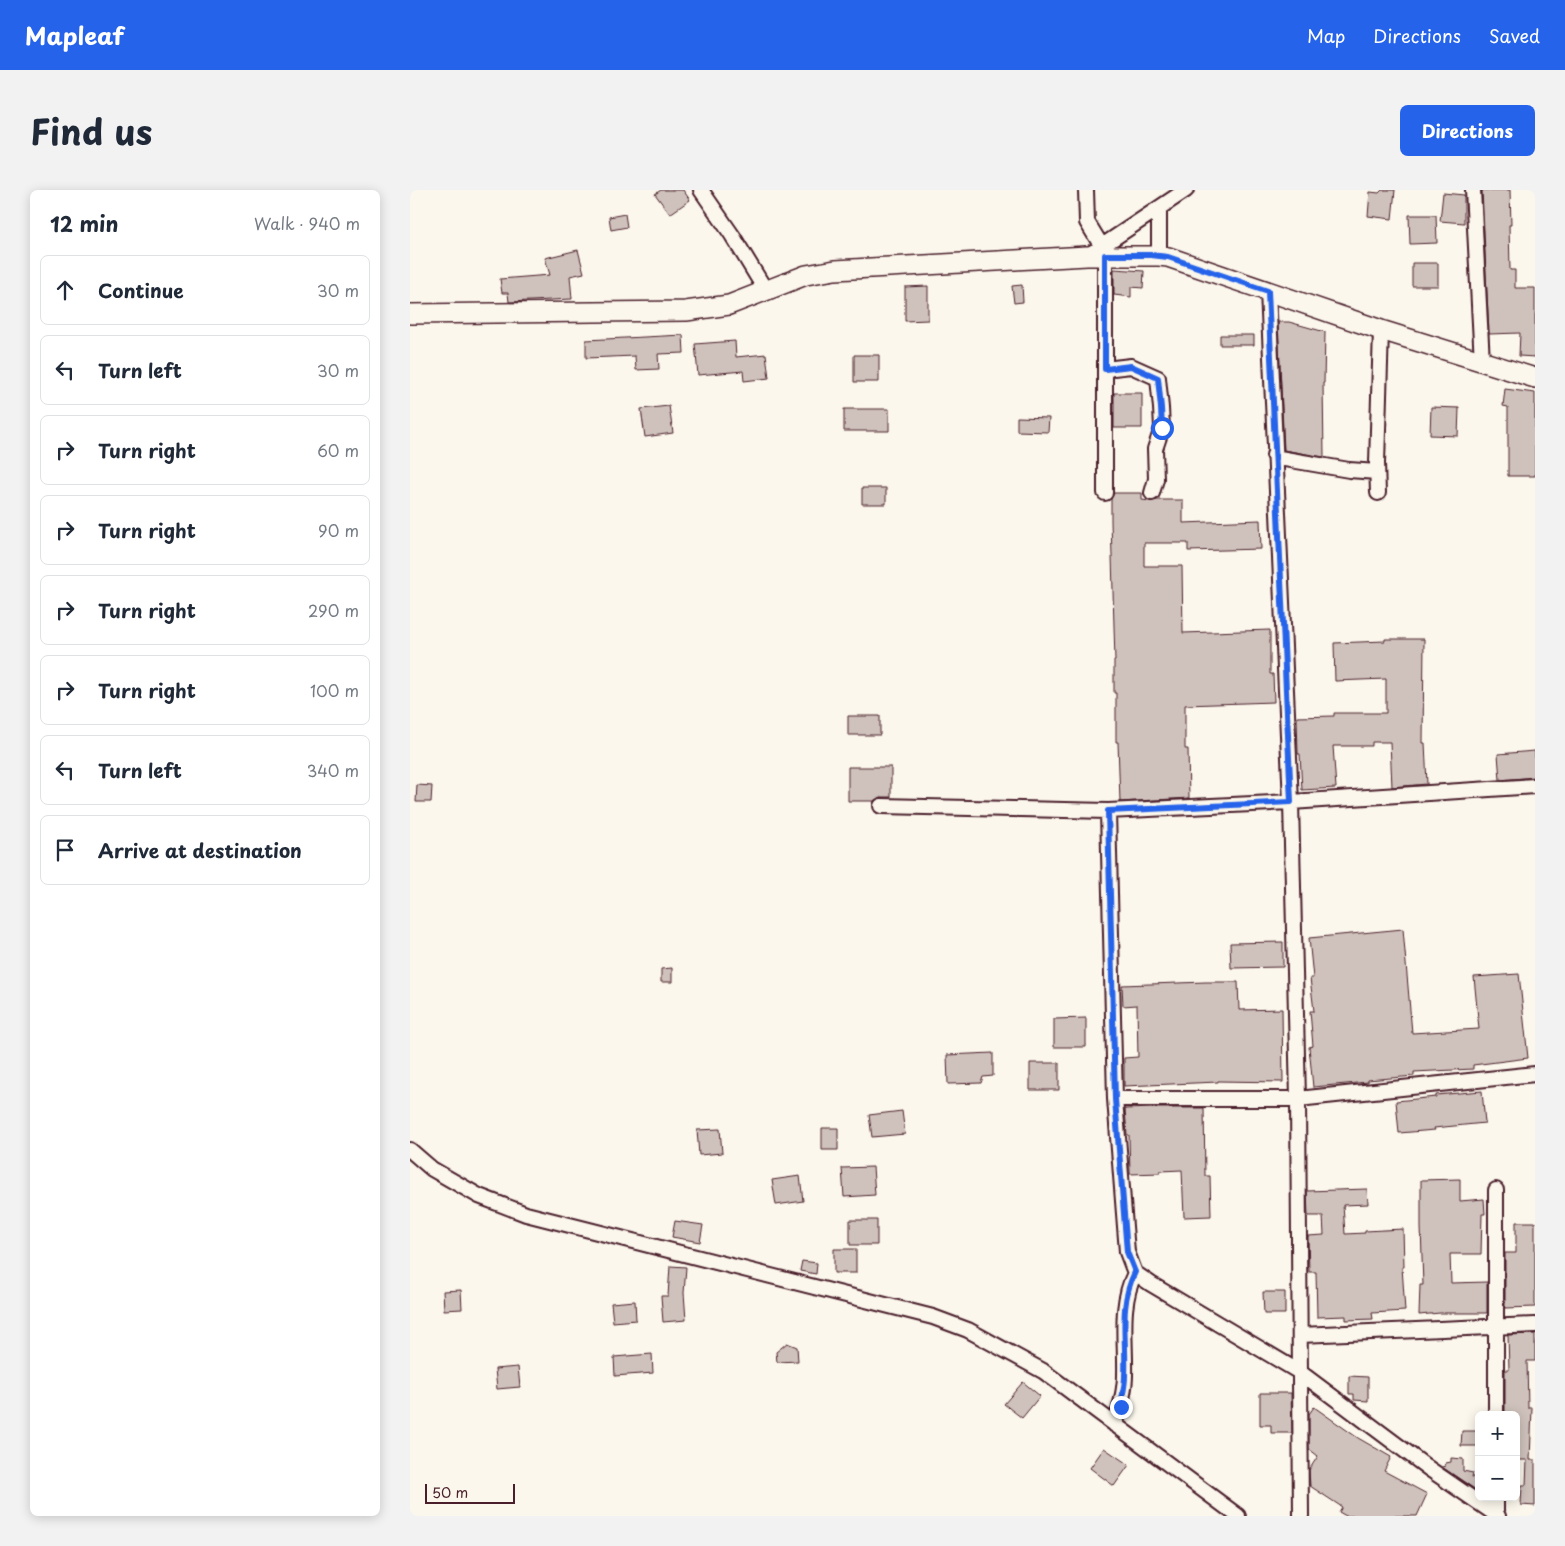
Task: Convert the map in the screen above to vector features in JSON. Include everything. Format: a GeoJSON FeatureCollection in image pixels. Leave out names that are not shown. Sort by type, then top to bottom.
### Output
{"type":"FeatureCollection","features":[{"type":"Feature","properties":{"kind":"street"},"geometry":{"type":"LineString","coordinates":[[701,190],[732,235],[766,291]]}},
{"type":"Feature","properties":{"kind":"street"},"geometry":{"type":"LineString","coordinates":[[1086,190],[1087,222],[1097,252],[1105,369],[1105,493]]}},
{"type":"Feature","properties":{"kind":"street"},"geometry":{"type":"LineString","coordinates":[[1097,252],[1186,190]]}},
{"type":"Feature","properties":{"kind":"street"},"geometry":{"type":"LineString","coordinates":[[1473,190],[1482,362]]}},
{"type":"Feature","properties":{"kind":"street"},"geometry":{"type":"LineString","coordinates":[[1158,209],[1159,256]]}},
{"type":"Feature","properties":{"kind":"street"},"geometry":{"type":"LineString","coordinates":[[413,315],[686,311],[729,306],[806,275],[835,270],[1097,252],[1168,257],[1381,330],[1535,378]]}},
{"type":"Feature","properties":{"kind":"street"},"geometry":{"type":"LineString","coordinates":[[1268,291],[1291,802],[1298,1099],[1301,1516]]}},
{"type":"Feature","properties":{"kind":"street"},"geometry":{"type":"LineString","coordinates":[[1378,493],[1381,330]]}},
{"type":"Feature","properties":{"kind":"street"},"geometry":{"type":"LineString","coordinates":[[1105,369],[1131,366],[1158,378],[1162,428],[1155,449],[1156,480],[1152,493]]}},
{"type":"Feature","properties":{"kind":"street"},"geometry":{"type":"LineString","coordinates":[[1274,455],[1279,458],[1349,470],[1377,472]]}},
{"type":"Feature","properties":{"kind":"street"},"geometry":{"type":"LineString","coordinates":[[881,806],[1108,811],[1291,802],[1535,786]]}},
{"type":"Feature","properties":{"kind":"street"},"geometry":{"type":"LineString","coordinates":[[1108,811],[1115,1099],[1127,1252],[1135,1272],[1151,1284],[1301,1373],[1428,1468],[1497,1515]]}},
{"type":"Feature","properties":{"kind":"street"},"geometry":{"type":"LineString","coordinates":[[1115,1099],[1298,1099],[1535,1074]]}},
{"type":"Feature","properties":{"kind":"street"},"geometry":{"type":"LineString","coordinates":[[410,1150],[432,1169],[479,1196],[526,1214],[933,1317],[968,1330],[1043,1371],[1238,1516]]}},
{"type":"Feature","properties":{"kind":"street"},"geometry":{"type":"LineString","coordinates":[[1496,1190],[1496,1411]]}},
{"type":"Feature","properties":{"kind":"street"},"geometry":{"type":"LineString","coordinates":[[1115,1425],[1121,1407],[1125,1376],[1124,1318],[1129,1284],[1135,1272]]}},
{"type":"Feature","properties":{"kind":"street"},"geometry":{"type":"LineString","coordinates":[[1300,1335],[1535,1325]]}},
{"type":"Feature","properties":{"kind":"street"},"geometry":{"type":"LineString","coordinates":[[1496,1501],[1497,1515]]}},
{"type":"Feature","properties":{"kind":"building"},"geometry":{"type":"Polygon","coordinates":[[[661,190],[683,190],[690,200],[670,214],[655,194],[661,190]]]}},
{"type":"Feature","properties":{"kind":"building"},"geometry":{"type":"Polygon","coordinates":[[[1382,190],[1395,190],[1392,219],[1368,216],[1370,192],[1379,193],[1382,190]]]}},
{"type":"Feature","properties":{"kind":"building"},"geometry":{"type":"Polygon","coordinates":[[[1482,190],[1510,190],[1510,270],[1515,270],[1515,288],[1535,288],[1535,357],[1519,356],[1520,333],[1489,334],[1482,190]]]}},
{"type":"Feature","properties":{"kind":"building"},"geometry":{"type":"Polygon","coordinates":[[[1443,193],[1464,195],[1464,223],[1440,221],[1443,193]]]}},
{"type":"Feature","properties":{"kind":"building"},"geometry":{"type":"Polygon","coordinates":[[[625,214],[627,227],[611,230],[609,217],[625,214]]]}},
{"type":"Feature","properties":{"kind":"building"},"geometry":{"type":"Polygon","coordinates":[[[1409,215],[1436,215],[1437,243],[1410,244],[1409,215]]]}},
{"type":"Feature","properties":{"kind":"building"},"geometry":{"type":"Polygon","coordinates":[[[578,250],[584,273],[570,276],[572,299],[509,302],[508,293],[502,293],[500,279],[550,275],[545,258],[578,250]]]}},
{"type":"Feature","properties":{"kind":"building"},"geometry":{"type":"Polygon","coordinates":[[[1412,263],[1438,263],[1438,286],[1412,286],[1412,263]]]}},
{"type":"Feature","properties":{"kind":"building"},"geometry":{"type":"Polygon","coordinates":[[[1114,269],[1144,271],[1143,288],[1131,287],[1131,297],[1114,295],[1114,269]]]}},
{"type":"Feature","properties":{"kind":"building"},"geometry":{"type":"Polygon","coordinates":[[[1022,285],[1023,302],[1014,303],[1012,286],[1022,285]]]}},
{"type":"Feature","properties":{"kind":"building"},"geometry":{"type":"Polygon","coordinates":[[[928,286],[928,320],[905,321],[905,287],[928,286]]]}},
{"type":"Feature","properties":{"kind":"building"},"geometry":{"type":"Polygon","coordinates":[[[1278,322],[1289,322],[1325,332],[1323,383],[1324,457],[1284,450],[1278,322]]]}},
{"type":"Feature","properties":{"kind":"building"},"geometry":{"type":"Polygon","coordinates":[[[683,335],[684,353],[658,354],[659,369],[636,370],[635,356],[586,358],[586,340],[683,335]]]}},
{"type":"Feature","properties":{"kind":"building"},"geometry":{"type":"Polygon","coordinates":[[[1220,335],[1254,335],[1254,345],[1220,345],[1220,335]]]}},
{"type":"Feature","properties":{"kind":"building"},"geometry":{"type":"Polygon","coordinates":[[[735,341],[736,357],[766,354],[769,378],[744,381],[743,371],[698,375],[695,344],[735,341]]]}},
{"type":"Feature","properties":{"kind":"building"},"geometry":{"type":"Polygon","coordinates":[[[854,355],[879,355],[879,382],[854,382],[854,355]]]}},
{"type":"Feature","properties":{"kind":"building"},"geometry":{"type":"Polygon","coordinates":[[[1505,389],[1535,393],[1535,476],[1508,476],[1508,407],[1503,406],[1505,389]]]}},
{"type":"Feature","properties":{"kind":"building"},"geometry":{"type":"Polygon","coordinates":[[[1114,393],[1142,393],[1142,428],[1114,428],[1114,393]]]}},
{"type":"Feature","properties":{"kind":"building"},"geometry":{"type":"Polygon","coordinates":[[[669,406],[673,433],[645,437],[641,409],[669,406]]]}},
{"type":"Feature","properties":{"kind":"building"},"geometry":{"type":"Polygon","coordinates":[[[1431,407],[1459,408],[1458,436],[1430,435],[1431,407]]]}},
{"type":"Feature","properties":{"kind":"building"},"geometry":{"type":"Polygon","coordinates":[[[844,409],[889,409],[889,431],[844,431],[844,409]]]}},
{"type":"Feature","properties":{"kind":"building"},"geometry":{"type":"Polygon","coordinates":[[[1017,417],[1049,418],[1048,432],[1017,431],[1017,417]]]}},
{"type":"Feature","properties":{"kind":"building"},"geometry":{"type":"Polygon","coordinates":[[[862,488],[886,488],[886,504],[862,504],[862,488]]]}},
{"type":"Feature","properties":{"kind":"building"},"geometry":{"type":"Polygon","coordinates":[[[1114,493],[1142,493],[1142,500],[1150,501],[1183,500],[1183,523],[1260,520],[1261,549],[1188,551],[1188,543],[1144,543],[1144,566],[1182,566],[1183,633],[1270,630],[1270,674],[1273,674],[1274,702],[1185,705],[1185,749],[1188,749],[1189,798],[1120,802],[1118,742],[1116,742],[1116,693],[1114,693],[1111,499],[1114,493]]]}},
{"type":"Feature","properties":{"kind":"building"},"geometry":{"type":"Polygon","coordinates":[[[1385,639],[1424,639],[1423,743],[1425,743],[1427,784],[1392,787],[1390,742],[1372,742],[1372,746],[1333,746],[1336,788],[1302,790],[1300,754],[1298,754],[1297,717],[1334,716],[1334,713],[1386,713],[1386,679],[1335,681],[1334,643],[1385,641],[1385,639]]]}},
{"type":"Feature","properties":{"kind":"building"},"geometry":{"type":"Polygon","coordinates":[[[848,716],[880,716],[880,735],[848,735],[848,716]]]}},
{"type":"Feature","properties":{"kind":"building"},"geometry":{"type":"Polygon","coordinates":[[[1535,751],[1535,777],[1500,780],[1498,754],[1535,751]]]}},
{"type":"Feature","properties":{"kind":"building"},"geometry":{"type":"Polygon","coordinates":[[[848,767],[891,767],[891,797],[881,797],[874,801],[848,801],[848,767]]]}},
{"type":"Feature","properties":{"kind":"building"},"geometry":{"type":"Polygon","coordinates":[[[417,785],[432,786],[431,802],[416,802],[417,785]]]}},
{"type":"Feature","properties":{"kind":"building"},"geometry":{"type":"Polygon","coordinates":[[[1403,929],[1412,1033],[1479,1029],[1474,977],[1519,974],[1528,1058],[1473,1065],[1473,1069],[1414,1072],[1414,1076],[1313,1087],[1309,1047],[1313,1046],[1310,1011],[1314,1011],[1310,978],[1313,978],[1309,938],[1403,929]]]}},
{"type":"Feature","properties":{"kind":"building"},"geometry":{"type":"Polygon","coordinates":[[[1283,942],[1283,967],[1231,968],[1230,943],[1283,942]]]}},
{"type":"Feature","properties":{"kind":"building"},"geometry":{"type":"Polygon","coordinates":[[[672,968],[672,982],[661,982],[661,969],[672,968]]]}},
{"type":"Feature","properties":{"kind":"building"},"geometry":{"type":"Polygon","coordinates":[[[1238,982],[1239,1010],[1282,1009],[1283,1082],[1218,1081],[1124,1086],[1124,1058],[1138,1057],[1137,1005],[1123,1006],[1122,985],[1238,982]]]}},
{"type":"Feature","properties":{"kind":"building"},"geometry":{"type":"Polygon","coordinates":[[[1086,1018],[1086,1047],[1054,1047],[1054,1019],[1086,1018]]]}},
{"type":"Feature","properties":{"kind":"building"},"geometry":{"type":"Polygon","coordinates":[[[993,1053],[993,1076],[983,1077],[981,1083],[948,1084],[947,1055],[993,1053]]]}},
{"type":"Feature","properties":{"kind":"building"},"geometry":{"type":"Polygon","coordinates":[[[1030,1063],[1059,1063],[1059,1090],[1030,1090],[1030,1063]]]}},
{"type":"Feature","properties":{"kind":"building"},"geometry":{"type":"Polygon","coordinates":[[[1482,1091],[1485,1123],[1399,1133],[1396,1101],[1482,1091]]]}},
{"type":"Feature","properties":{"kind":"building"},"geometry":{"type":"Polygon","coordinates":[[[1204,1108],[1205,1176],[1210,1176],[1211,1216],[1184,1217],[1182,1170],[1130,1174],[1129,1135],[1127,1135],[1125,1109],[1204,1108]]]}},
{"type":"Feature","properties":{"kind":"building"},"geometry":{"type":"Polygon","coordinates":[[[902,1111],[905,1134],[872,1137],[869,1115],[902,1111]]]}},
{"type":"Feature","properties":{"kind":"building"},"geometry":{"type":"Polygon","coordinates":[[[822,1128],[838,1128],[838,1150],[822,1150],[822,1128]]]}},
{"type":"Feature","properties":{"kind":"building"},"geometry":{"type":"Polygon","coordinates":[[[720,1129],[722,1153],[699,1155],[697,1130],[720,1129]]]}},
{"type":"Feature","properties":{"kind":"building"},"geometry":{"type":"Polygon","coordinates":[[[873,1167],[875,1195],[844,1197],[842,1168],[873,1167]]]}},
{"type":"Feature","properties":{"kind":"building"},"geometry":{"type":"Polygon","coordinates":[[[800,1176],[803,1201],[776,1205],[772,1180],[800,1176]]]}},
{"type":"Feature","properties":{"kind":"building"},"geometry":{"type":"Polygon","coordinates":[[[1460,1179],[1460,1201],[1484,1199],[1485,1214],[1482,1214],[1481,1254],[1450,1254],[1451,1283],[1487,1282],[1487,1313],[1419,1315],[1420,1285],[1423,1285],[1421,1180],[1460,1179]]]}},
{"type":"Feature","properties":{"kind":"building"},"geometry":{"type":"Polygon","coordinates":[[[1367,1189],[1368,1204],[1343,1205],[1345,1234],[1403,1229],[1404,1267],[1402,1267],[1405,1311],[1372,1313],[1373,1319],[1346,1320],[1346,1316],[1317,1317],[1316,1272],[1309,1272],[1308,1236],[1324,1235],[1323,1216],[1308,1216],[1307,1191],[1367,1189]]]}},
{"type":"Feature","properties":{"kind":"building"},"geometry":{"type":"Polygon","coordinates":[[[850,1220],[877,1220],[877,1245],[850,1245],[850,1220]]]}},
{"type":"Feature","properties":{"kind":"building"},"geometry":{"type":"Polygon","coordinates":[[[675,1221],[703,1225],[700,1242],[672,1237],[675,1221]]]}},
{"type":"Feature","properties":{"kind":"building"},"geometry":{"type":"Polygon","coordinates":[[[1516,1222],[1535,1222],[1535,1307],[1505,1308],[1505,1253],[1516,1253],[1516,1222]]]}},
{"type":"Feature","properties":{"kind":"building"},"geometry":{"type":"Polygon","coordinates":[[[834,1249],[856,1249],[856,1273],[834,1273],[834,1249]]]}},
{"type":"Feature","properties":{"kind":"building"},"geometry":{"type":"Polygon","coordinates":[[[802,1261],[817,1263],[816,1274],[800,1271],[802,1261]]]}},
{"type":"Feature","properties":{"kind":"building"},"geometry":{"type":"Polygon","coordinates":[[[670,1266],[686,1267],[684,1293],[686,1320],[663,1322],[661,1296],[668,1296],[670,1266]]]}},
{"type":"Feature","properties":{"kind":"building"},"geometry":{"type":"Polygon","coordinates":[[[461,1290],[462,1309],[444,1310],[443,1291],[461,1290]]]}},
{"type":"Feature","properties":{"kind":"building"},"geometry":{"type":"Polygon","coordinates":[[[1263,1292],[1285,1292],[1285,1314],[1264,1314],[1263,1292]]]}},
{"type":"Feature","properties":{"kind":"building"},"geometry":{"type":"Polygon","coordinates":[[[635,1301],[636,1320],[613,1322],[611,1303],[635,1301]]]}},
{"type":"Feature","properties":{"kind":"building"},"geometry":{"type":"Polygon","coordinates":[[[1535,1334],[1535,1361],[1527,1361],[1528,1408],[1532,1408],[1530,1460],[1535,1460],[1535,1506],[1521,1505],[1522,1485],[1526,1485],[1527,1460],[1520,1460],[1520,1411],[1505,1411],[1505,1370],[1509,1370],[1508,1335],[1535,1334]]]}},
{"type":"Feature","properties":{"kind":"building"},"geometry":{"type":"Polygon","coordinates":[[[787,1343],[797,1347],[798,1361],[777,1362],[776,1352],[787,1343]]]}},
{"type":"Feature","properties":{"kind":"building"},"geometry":{"type":"Polygon","coordinates":[[[652,1354],[653,1373],[615,1376],[614,1357],[652,1354]]]}},
{"type":"Feature","properties":{"kind":"building"},"geometry":{"type":"Polygon","coordinates":[[[518,1367],[520,1387],[497,1389],[495,1369],[518,1367]]]}},
{"type":"Feature","properties":{"kind":"building"},"geometry":{"type":"Polygon","coordinates":[[[1349,1376],[1368,1377],[1368,1401],[1354,1400],[1354,1394],[1349,1394],[1349,1376]]]}},
{"type":"Feature","properties":{"kind":"building"},"geometry":{"type":"Polygon","coordinates":[[[1023,1382],[1040,1396],[1022,1418],[1004,1404],[1023,1382]]]}},
{"type":"Feature","properties":{"kind":"building"},"geometry":{"type":"Polygon","coordinates":[[[1260,1393],[1291,1393],[1292,1433],[1271,1433],[1271,1425],[1260,1425],[1260,1393]]]}},
{"type":"Feature","properties":{"kind":"building"},"geometry":{"type":"Polygon","coordinates":[[[1314,1407],[1358,1438],[1391,1457],[1384,1471],[1427,1494],[1417,1516],[1346,1516],[1339,1512],[1342,1507],[1310,1486],[1309,1470],[1318,1456],[1309,1449],[1309,1414],[1314,1407]]]}},
{"type":"Feature","properties":{"kind":"building"},"geometry":{"type":"Polygon","coordinates":[[[1462,1431],[1475,1431],[1475,1446],[1461,1446],[1462,1431]]]}},
{"type":"Feature","properties":{"kind":"building"},"geometry":{"type":"Polygon","coordinates":[[[1104,1448],[1129,1465],[1114,1486],[1090,1468],[1104,1448]]]}},
{"type":"Feature","properties":{"kind":"building"},"geometry":{"type":"Polygon","coordinates":[[[1451,1458],[1463,1459],[1463,1471],[1473,1473],[1472,1477],[1475,1477],[1475,1489],[1442,1467],[1446,1463],[1451,1462],[1451,1458]]]}},
{"type":"Feature","properties":{"kind":"route"},"geometry":{"type":"LineString","coordinates":[[1121,1407],[1125,1376],[1124,1318],[1129,1284],[1135,1272],[1127,1252],[1122,1208],[1115,1099],[1108,811],[1291,802],[1268,291],[1168,257],[1105,255],[1105,369],[1131,366],[1158,378],[1162,428]]}}]}
